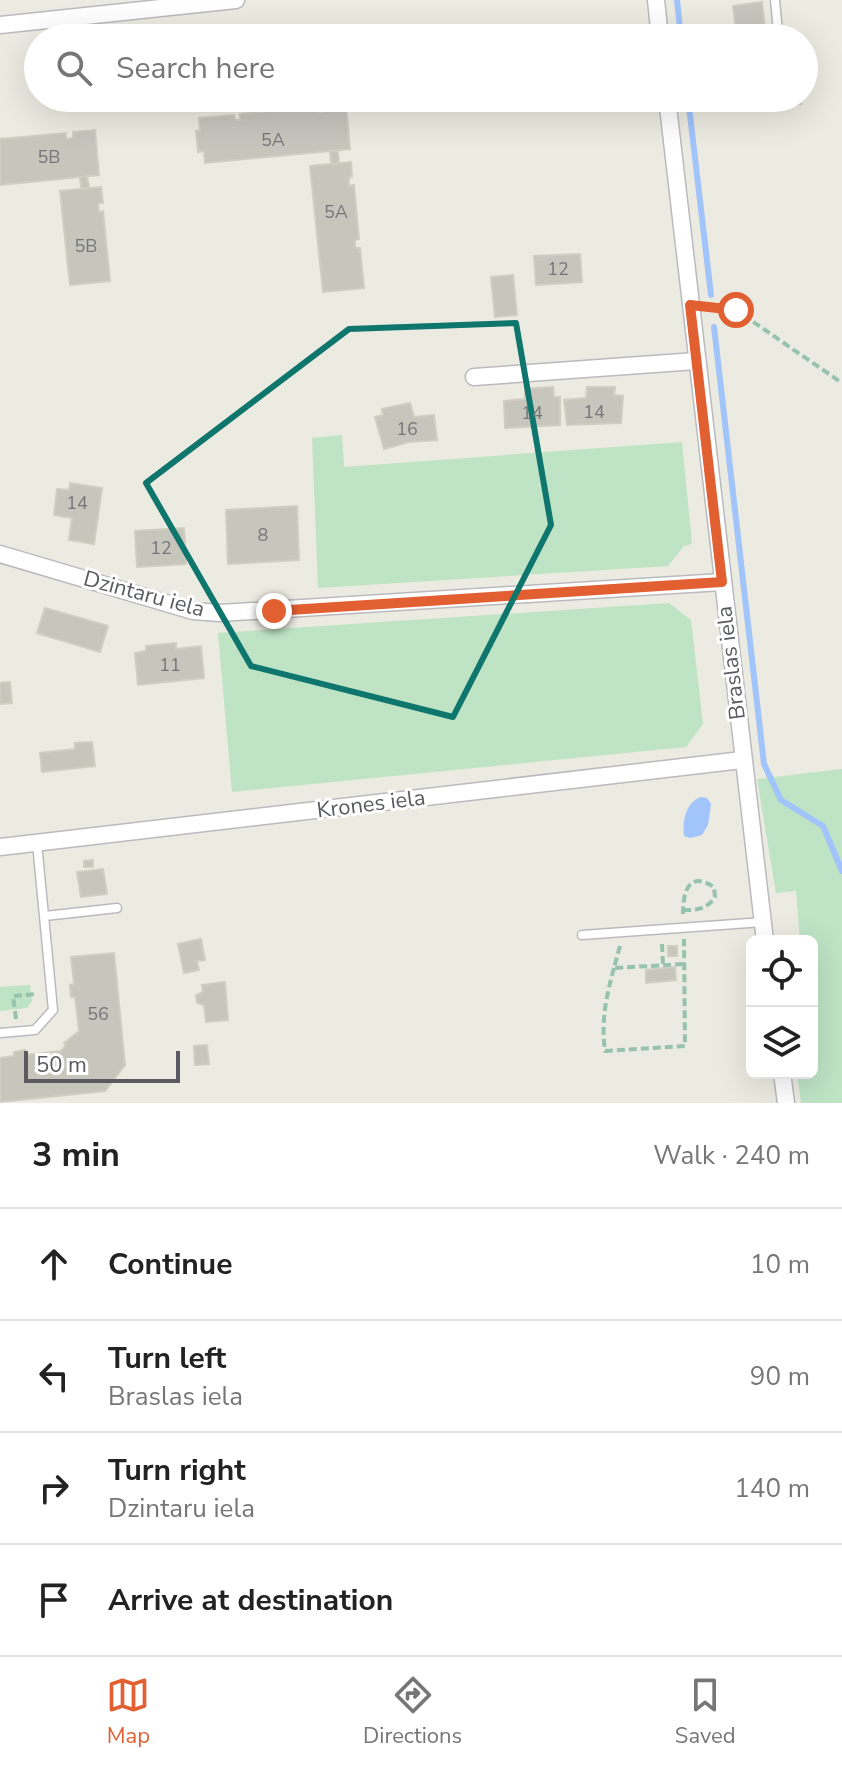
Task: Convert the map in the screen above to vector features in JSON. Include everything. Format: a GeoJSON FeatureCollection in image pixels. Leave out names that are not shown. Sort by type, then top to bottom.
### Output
{"type":"FeatureCollection","features":[{"type":"Feature","properties":{"kind":"street"},"geometry":{"type":"LineString","coordinates":[[0,25],[236,0]]}},
{"type":"Feature","properties":{"kind":"street"},"geometry":{"type":"LineString","coordinates":[[656,0],[659,24]]}},
{"type":"Feature","properties":{"kind":"street","name":"Braslas iela"},"geometry":{"type":"LineString","coordinates":[[669,112],[764,935]]}},
{"type":"Feature","properties":{"kind":"street"},"geometry":{"type":"LineString","coordinates":[[474,377],[696,361]]}},
{"type":"Feature","properties":{"kind":"street","name":"Dzintaru iela"},"geometry":{"type":"LineString","coordinates":[[0,554],[193,611],[220,613],[722,582]]}},
{"type":"Feature","properties":{"kind":"street","name":"Krones iela"},"geometry":{"type":"LineString","coordinates":[[0,847],[742,760]]}},
{"type":"Feature","properties":{"kind":"street"},"geometry":{"type":"LineString","coordinates":[[783,1079],[786,1103]]}},
{"type":"Feature","properties":{"kind":"lane"},"geometry":{"type":"LineString","coordinates":[[775,0],[777,24]]}},
{"type":"Feature","properties":{"kind":"lane"},"geometry":{"type":"LineString","coordinates":[[0,1033],[35,1030],[53,1010],[37,843]]}},
{"type":"Feature","properties":{"kind":"lane"},"geometry":{"type":"LineString","coordinates":[[45,916],[117,908]]}},
{"type":"Feature","properties":{"kind":"lane"},"geometry":{"type":"LineString","coordinates":[[582,935],[763,922]]}},
{"type":"Feature","properties":{"kind":"path"},"geometry":{"type":"LineString","coordinates":[[690,305],[736,310],[842,383]]}},
{"type":"Feature","properties":{"kind":"path"},"geometry":{"type":"LineString","coordinates":[[661,930],[663,965]]}},
{"type":"Feature","properties":{"kind":"path"},"geometry":{"type":"LineString","coordinates":[[624,932],[606,995],[602,1028],[605,1051],[685,1046]]}},
{"type":"Feature","properties":{"kind":"path"},"geometry":{"type":"LineString","coordinates":[[614,968],[685,964]]}},
{"type":"Feature","properties":{"kind":"path"},"geometry":{"type":"LineString","coordinates":[[17,1031],[13,996],[52,992]]}},
{"type":"Feature","properties":{"kind":"highlighted area"},"geometry":{"type":"Polygon","coordinates":[[[516,323],[551,525],[453,717],[251,666],[146,483],[349,329],[516,323]]]}},
{"type":"Feature","properties":{"kind":"green space"},"geometry":{"type":"Polygon","coordinates":[[[342,435],[344,467],[682,442],[692,544],[684,546],[668,566],[318,588],[312,438],[342,435]]]}},
{"type":"Feature","properties":{"kind":"green space"},"geometry":{"type":"Polygon","coordinates":[[[669,603],[691,620],[703,724],[686,747],[232,792],[218,633],[669,603]]]}},
{"type":"Feature","properties":{"kind":"green space"},"geometry":{"type":"Polygon","coordinates":[[[842,769],[842,1103],[801,1103],[798,1079],[818,1079],[818,935],[800,935],[796,891],[776,893],[757,779],[842,769]]]}},
{"type":"Feature","properties":{"kind":"green space"},"geometry":{"type":"Polygon","coordinates":[[[30,985],[32,1001],[27,1008],[0,1011],[0,987],[30,985]]]}},
{"type":"Feature","properties":{"kind":"water"},"geometry":{"type":"Polygon","coordinates":[[[701,797],[707,798],[711,804],[708,825],[702,835],[684,836],[686,813],[692,803],[701,797]]]}},
{"type":"Feature","properties":{"kind":"building"},"geometry":{"type":"Polygon","coordinates":[[[762,2],[765,24],[735,24],[733,6],[762,2]]]}},
{"type":"Feature","properties":{"kind":"building"},"geometry":{"type":"Polygon","coordinates":[[[262,112],[347,112],[350,149],[205,163],[204,151],[198,152],[196,131],[200,131],[199,118],[234,115],[235,120],[240,120],[240,114],[262,112]]]}},
{"type":"Feature","properties":{"kind":"building"},"geometry":{"type":"Polygon","coordinates":[[[95,130],[99,175],[0,185],[0,139],[66,133],[66,139],[73,138],[73,132],[95,130]]]}},
{"type":"Feature","properties":{"kind":"building"},"geometry":{"type":"Polygon","coordinates":[[[338,151],[339,163],[331,164],[330,152],[338,151]]]}},
{"type":"Feature","properties":{"kind":"building"},"geometry":{"type":"Polygon","coordinates":[[[351,162],[349,186],[354,185],[359,239],[355,240],[355,248],[360,248],[364,288],[323,292],[310,166],[351,162]]]}},
{"type":"Feature","properties":{"kind":"building"},"geometry":{"type":"Polygon","coordinates":[[[87,176],[89,188],[81,189],[80,177],[87,176]]]}},
{"type":"Feature","properties":{"kind":"building"},"geometry":{"type":"Polygon","coordinates":[[[101,187],[103,203],[98,203],[99,212],[103,211],[110,281],[70,285],[60,191],[101,187]]]}},
{"type":"Feature","properties":{"kind":"building"},"geometry":{"type":"Polygon","coordinates":[[[580,254],[582,282],[536,285],[534,256],[580,254]]]}},
{"type":"Feature","properties":{"kind":"building"},"geometry":{"type":"Polygon","coordinates":[[[513,275],[517,315],[495,317],[491,277],[513,275]]]}},
{"type":"Feature","properties":{"kind":"building"},"geometry":{"type":"Polygon","coordinates":[[[553,387],[554,397],[560,397],[560,425],[505,428],[504,401],[525,399],[525,389],[553,387]]]}},
{"type":"Feature","properties":{"kind":"building"},"geometry":{"type":"Polygon","coordinates":[[[587,387],[615,387],[614,395],[623,396],[621,423],[567,425],[564,400],[586,398],[587,387]]]}},
{"type":"Feature","properties":{"kind":"building"},"geometry":{"type":"Polygon","coordinates":[[[410,403],[414,417],[434,415],[437,440],[409,442],[384,449],[375,417],[383,415],[382,409],[410,403]]]}},
{"type":"Feature","properties":{"kind":"building"},"geometry":{"type":"Polygon","coordinates":[[[70,483],[102,488],[94,544],[69,540],[72,518],[54,515],[57,489],[69,490],[70,483]]]}},
{"type":"Feature","properties":{"kind":"building"},"geometry":{"type":"Polygon","coordinates":[[[297,506],[299,560],[228,564],[226,510],[297,506]]]}},
{"type":"Feature","properties":{"kind":"building"},"geometry":{"type":"Polygon","coordinates":[[[184,528],[186,564],[137,567],[135,531],[184,528]]]}},
{"type":"Feature","properties":{"kind":"building"},"geometry":{"type":"Polygon","coordinates":[[[45,608],[108,626],[100,652],[37,633],[45,608]]]}},
{"type":"Feature","properties":{"kind":"building"},"geometry":{"type":"Polygon","coordinates":[[[176,643],[176,649],[201,646],[204,678],[138,685],[135,653],[146,651],[146,646],[176,643]]]}},
{"type":"Feature","properties":{"kind":"building"},"geometry":{"type":"Polygon","coordinates":[[[10,682],[12,703],[0,704],[0,683],[10,682]]]}},
{"type":"Feature","properties":{"kind":"building"},"geometry":{"type":"Polygon","coordinates":[[[92,742],[95,766],[42,772],[40,753],[75,749],[75,743],[92,742]]]}},
{"type":"Feature","properties":{"kind":"building"},"geometry":{"type":"Polygon","coordinates":[[[93,860],[93,867],[84,867],[84,861],[93,860]]]}},
{"type":"Feature","properties":{"kind":"building"},"geometry":{"type":"Polygon","coordinates":[[[103,869],[107,894],[81,897],[77,872],[103,869]]]}},
{"type":"Feature","properties":{"kind":"building"},"geometry":{"type":"Polygon","coordinates":[[[201,939],[205,960],[197,961],[199,970],[184,973],[178,944],[201,939]]]}},
{"type":"Feature","properties":{"kind":"building"},"geometry":{"type":"Polygon","coordinates":[[[668,946],[677,946],[677,956],[668,956],[668,946]]]}},
{"type":"Feature","properties":{"kind":"building"},"geometry":{"type":"Polygon","coordinates":[[[114,953],[125,1065],[105,1091],[0,1102],[0,1058],[25,1050],[25,1055],[61,1051],[66,1045],[64,1043],[79,1031],[75,997],[71,997],[70,985],[74,984],[71,957],[114,953]]]}},
{"type":"Feature","properties":{"kind":"building"},"geometry":{"type":"Polygon","coordinates":[[[675,967],[676,980],[646,983],[646,970],[675,967]]]}},
{"type":"Feature","properties":{"kind":"building"},"geometry":{"type":"Polygon","coordinates":[[[225,982],[228,1020],[206,1022],[204,1005],[197,1003],[196,995],[203,992],[202,985],[225,982]]]}},
{"type":"Feature","properties":{"kind":"building"},"geometry":{"type":"Polygon","coordinates":[[[207,1045],[209,1064],[195,1065],[194,1046],[207,1045]]]}},
{"type":"Feature","properties":{"kind":"waterway"},"geometry":{"type":"LineString","coordinates":[[677,0],[680,24]]}},
{"type":"Feature","properties":{"kind":"waterway"},"geometry":{"type":"LineString","coordinates":[[690,112],[711,295]]}},
{"type":"Feature","properties":{"kind":"waterway"},"geometry":{"type":"LineString","coordinates":[[714,327],[764,764],[781,800],[823,826],[842,871]]}},
{"type":"Feature","properties":{"kind":"route"},"geometry":{"type":"LineString","coordinates":[[274,611],[722,582],[690,305],[736,310]]}}]}
